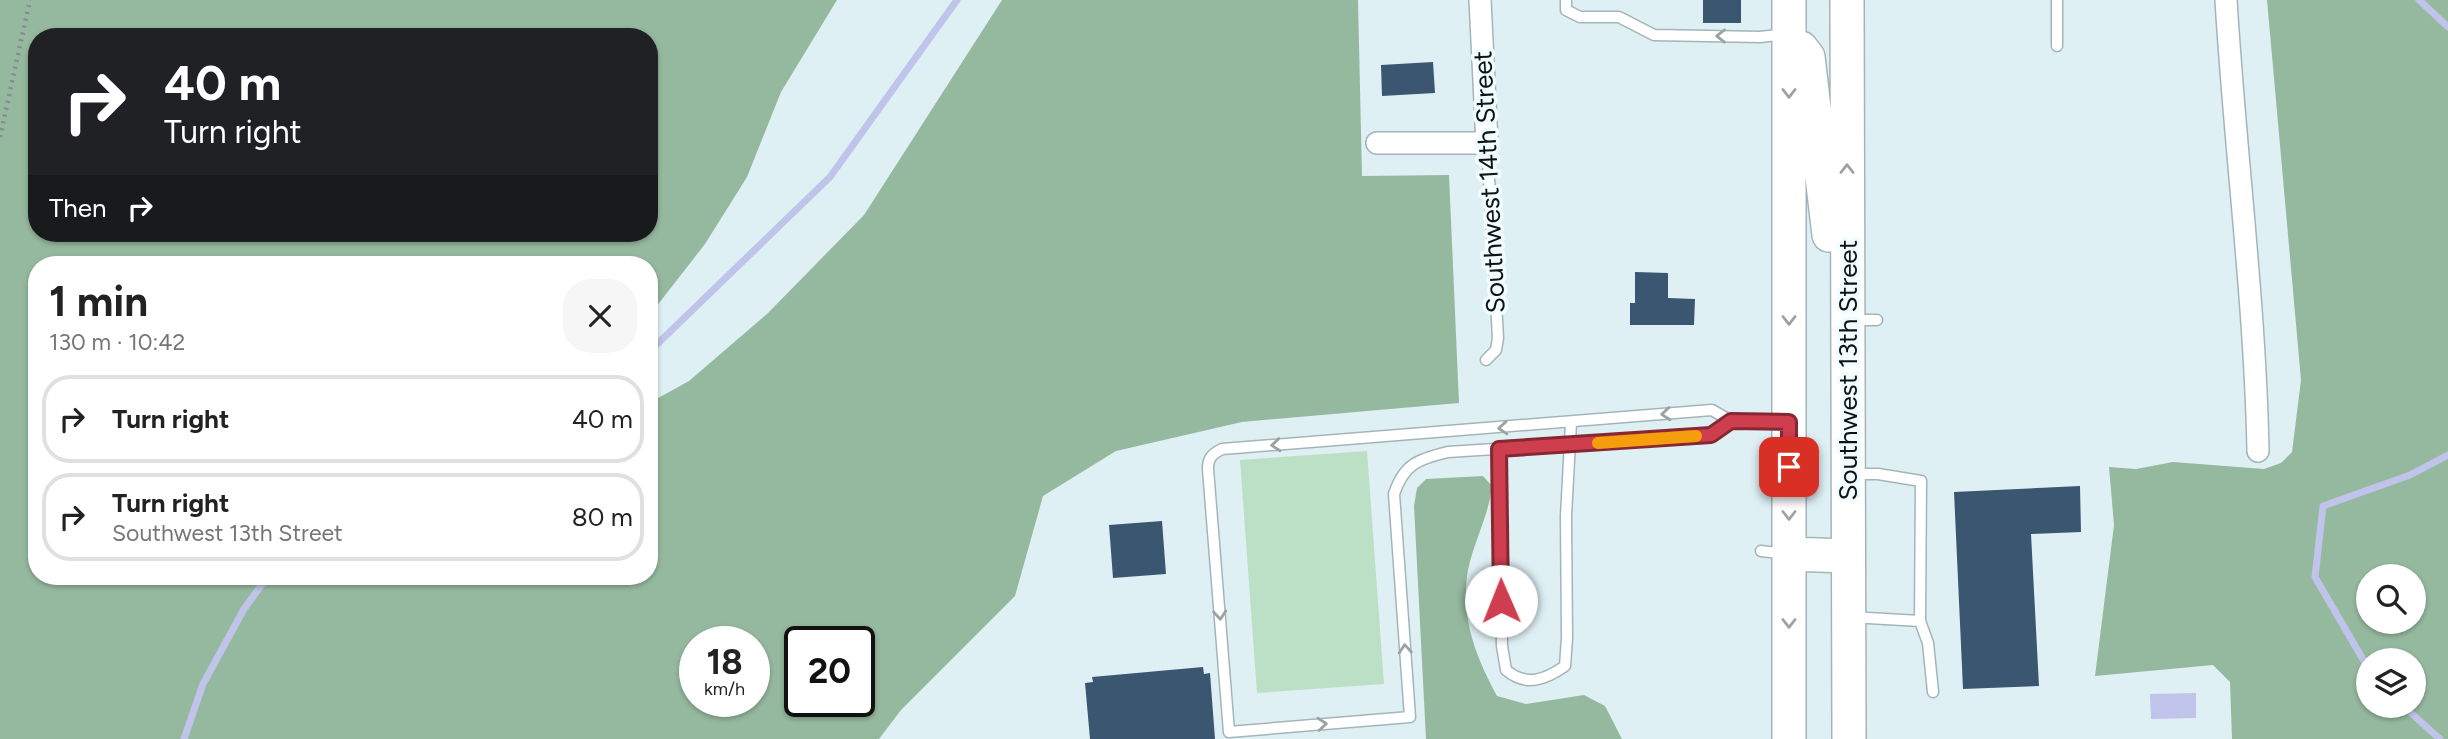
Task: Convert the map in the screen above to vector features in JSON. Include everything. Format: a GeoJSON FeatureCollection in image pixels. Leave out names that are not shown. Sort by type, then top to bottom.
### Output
{"type":"FeatureCollection","features":[{"type":"Feature","properties":{"kind":"main road"},"geometry":{"type":"LineString","coordinates":[[1789,0],[1789,422],[1775,553],[1789,739]]}},
{"type":"Feature","properties":{"kind":"main road","name":"Southwest 13th Street"},"geometry":{"type":"LineString","coordinates":[[1847,0],[1847,258],[1863,320],[1848,474],[1849,739]]}},
{"type":"Feature","properties":{"kind":"main road"},"geometry":{"type":"LineString","coordinates":[[1789,34],[1808,57],[1830,241],[1847,258]]}},
{"type":"Feature","properties":{"kind":"main road"},"geometry":{"type":"LineString","coordinates":[[1775,553],[1848,556]]}},
{"type":"Feature","properties":{"kind":"street","name":"Southwest 14th Street"},"geometry":{"type":"LineString","coordinates":[[1480,0],[1487,143]]}},
{"type":"Feature","properties":{"kind":"street"},"geometry":{"type":"LineString","coordinates":[[2226,0],[2257,369],[2258,452]]}},
{"type":"Feature","properties":{"kind":"street"},"geometry":{"type":"LineString","coordinates":[[1377,143],[1487,143]]}},
{"type":"Feature","properties":{"kind":"lane"},"geometry":{"type":"LineString","coordinates":[[1566,0],[1566,10],[1580,17],[1619,17],[1654,35],[1760,37],[1789,34]]}},
{"type":"Feature","properties":{"kind":"lane"},"geometry":{"type":"LineString","coordinates":[[2057,0],[2057,46]]}},
{"type":"Feature","properties":{"kind":"lane","name":"Southwest 14th Street"},"geometry":{"type":"LineString","coordinates":[[1486,360],[1496,350],[1498,338],[1487,143]]}},
{"type":"Feature","properties":{"kind":"lane"},"geometry":{"type":"LineString","coordinates":[[1731,421],[1711,435],[1448,452],[1426,457],[1409,467],[1399,479],[1394,494],[1410,717],[1229,732],[1208,469],[1208,460],[1214,453],[1222,449],[1712,410],[1731,421],[1789,422]]}},
{"type":"Feature","properties":{"kind":"lane"},"geometry":{"type":"LineString","coordinates":[[1499,449],[1502,646],[1506,670],[1517,679],[1532,680],[1550,676],[1565,666],[1566,516],[1571,423]]}},
{"type":"Feature","properties":{"kind":"lane"},"geometry":{"type":"LineString","coordinates":[[1848,474],[1878,474],[1922,481],[1920,621],[1928,643],[1933,692]]}},
{"type":"Feature","properties":{"kind":"lane"},"geometry":{"type":"LineString","coordinates":[[1848,617],[1920,621]]}},
{"type":"Feature","properties":{"kind":"path"},"geometry":{"type":"LineString","coordinates":[[0,137],[30,0]]}},
{"type":"Feature","properties":{"kind":"green space"},"geometry":{"type":"Polygon","coordinates":[[[0,0],[837,0],[781,92],[747,177],[705,244],[658,304],[658,256],[28,256],[28,585],[658,585],[658,398],[689,381],[768,313],[864,215],[1002,0],[1358,0],[1362,176],[1449,175],[1459,403],[1242,422],[1116,451],[1043,496],[1015,596],[901,710],[879,739],[0,739],[0,0]]]}},
{"type":"Feature","properties":{"kind":"green space"},"geometry":{"type":"Polygon","coordinates":[[[2267,0],[2448,0],[2448,739],[2232,739],[2230,682],[2213,665],[2095,676],[2114,525],[2109,467],[2136,469],[2173,462],[2264,469],[2281,463],[2292,452],[2301,380],[2267,0]]]}},
{"type":"Feature","properties":{"kind":"green space"},"geometry":{"type":"Polygon","coordinates":[[[1367,451],[1384,684],[1257,693],[1240,460],[1367,451]]]}},
{"type":"Feature","properties":{"kind":"green space"},"geometry":{"type":"Polygon","coordinates":[[[1483,476],[1492,486],[1468,570],[1466,604],[1476,651],[1497,696],[1526,704],[1584,695],[1605,706],[1622,739],[1426,739],[1414,506],[1417,488],[1426,479],[1483,476]]]}},
{"type":"Feature","properties":{"kind":"water"},"geometry":{"type":"Polygon","coordinates":[[[2196,693],[2196,718],[2151,719],[2150,694],[2196,693]]]}},
{"type":"Feature","properties":{"kind":"building"},"geometry":{"type":"Polygon","coordinates":[[[1703,0],[1741,0],[1741,23],[1703,23],[1703,0]]]}},
{"type":"Feature","properties":{"kind":"building"},"geometry":{"type":"Polygon","coordinates":[[[1433,62],[1435,93],[1382,96],[1381,65],[1433,62]]]}},
{"type":"Feature","properties":{"kind":"building"},"geometry":{"type":"Polygon","coordinates":[[[1635,272],[1668,273],[1668,298],[1695,299],[1694,325],[1630,325],[1630,303],[1635,303],[1635,272]]]}},
{"type":"Feature","properties":{"kind":"building"},"geometry":{"type":"Polygon","coordinates":[[[2080,486],[2081,532],[2031,534],[2039,686],[1963,689],[1954,492],[2080,486]]]}},
{"type":"Feature","properties":{"kind":"building"},"geometry":{"type":"Polygon","coordinates":[[[1162,521],[1166,574],[1113,578],[1109,525],[1162,521]]]}},
{"type":"Feature","properties":{"kind":"building"},"geometry":{"type":"Polygon","coordinates":[[[1203,667],[1204,674],[1210,673],[1215,739],[1090,739],[1085,683],[1093,682],[1092,677],[1203,667]]]}},
{"type":"Feature","properties":{"kind":"waterway"},"geometry":{"type":"LineString","coordinates":[[658,343],[830,177],[957,0]]}},
{"type":"Feature","properties":{"kind":"waterway"},"geometry":{"type":"LineString","coordinates":[[2419,0],[2448,27]]}},
{"type":"Feature","properties":{"kind":"waterway"},"geometry":{"type":"LineString","coordinates":[[2356,648],[2315,577],[2323,506],[2410,475],[2448,455]]}},
{"type":"Feature","properties":{"kind":"waterway"},"geometry":{"type":"LineString","coordinates":[[184,739],[203,684],[244,609],[261,585]]}},
{"type":"Feature","properties":{"kind":"waterway"},"geometry":{"type":"LineString","coordinates":[[2417,718],[2440,739]]}},
{"type":"Feature","properties":{"kind":"slow traffic"},"geometry":{"type":"LineString","coordinates":[[1598,443],[1696,436]]}},
{"type":"Feature","properties":{"kind":"route"},"geometry":{"type":"LineString","coordinates":[[1501,601],[1499,449],[1711,435],[1731,421],[1789,422],[1789,467]]}}]}
